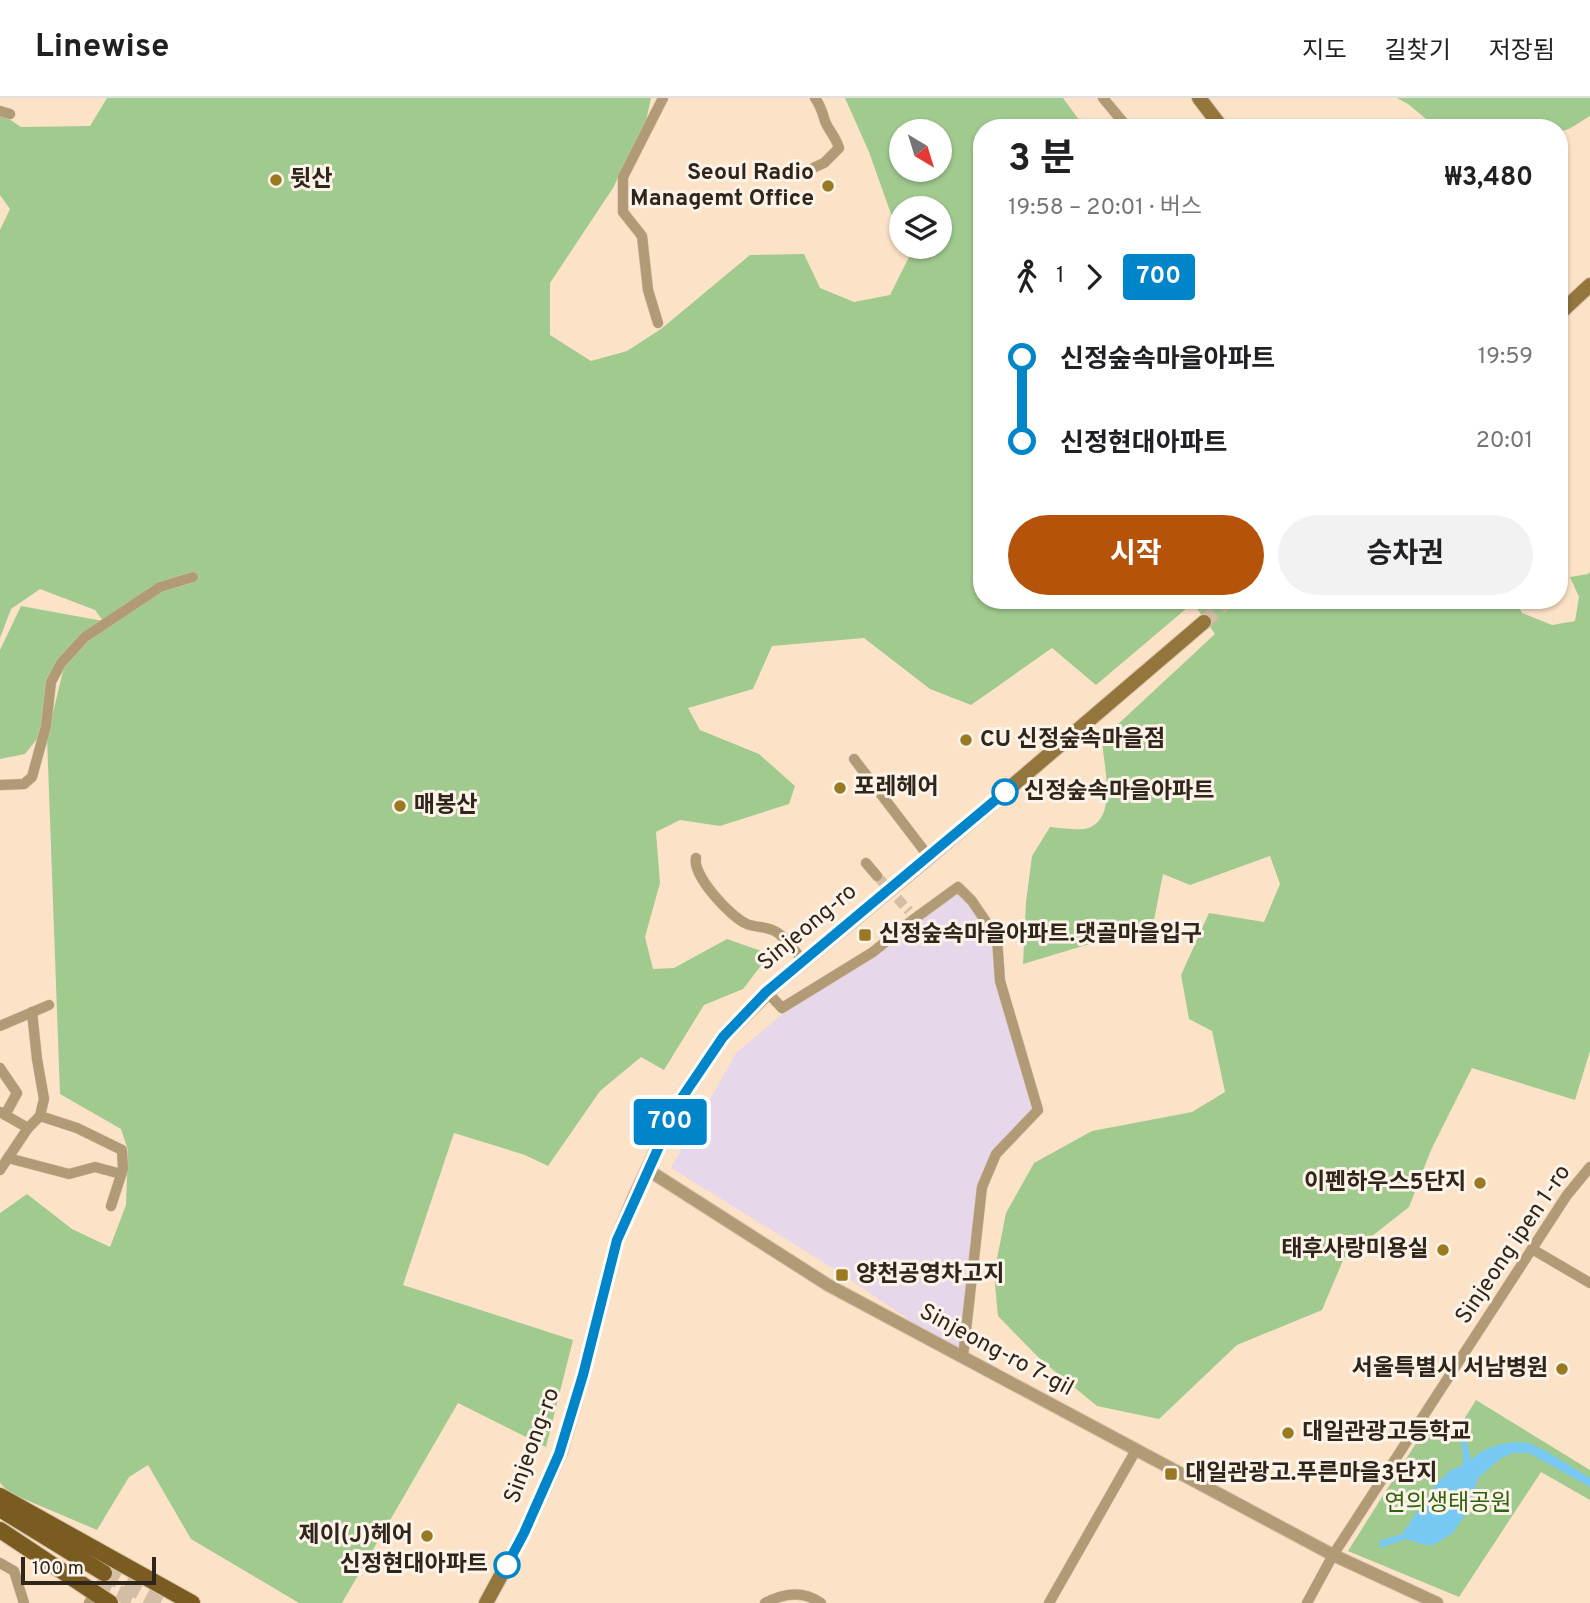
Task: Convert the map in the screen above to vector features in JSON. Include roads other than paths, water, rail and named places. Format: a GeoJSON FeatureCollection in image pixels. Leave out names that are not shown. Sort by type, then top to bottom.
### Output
{"type":"FeatureCollection","features":[{"type":"Feature","properties":{"kind":"main road"},"geometry":{"type":"LineString","coordinates":[[1199,98],[1215,119]]}},
{"type":"Feature","properties":{"kind":"main road"},"geometry":{"type":"LineString","coordinates":[[1568,306],[1590,285]]}},
{"type":"Feature","properties":{"kind":"main road","name":"Sinjeong-ro"},"geometry":{"type":"LineString","coordinates":[[486,1603],[524,1533],[559,1454],[586,1364],[617,1240],[679,1102],[723,1037],[766,992],[1204,622]]}},
{"type":"Feature","properties":{"kind":"main road"},"geometry":{"type":"LineString","coordinates":[[0,1496],[192,1603]]}},
{"type":"Feature","properties":{"kind":"main road"},"geometry":{"type":"LineString","coordinates":[[0,1509],[100,1578],[0,1520]]}},
{"type":"Feature","properties":{"kind":"main road"},"geometry":{"type":"LineString","coordinates":[[0,1530],[110,1603]]}},
{"type":"Feature","properties":{"kind":"street"},"geometry":{"type":"LineString","coordinates":[[658,323],[648,290],[642,236],[623,212],[623,177],[663,98]]}},
{"type":"Feature","properties":{"kind":"street"},"geometry":{"type":"LineString","coordinates":[[813,168],[824,163],[839,148],[815,98]]}},
{"type":"Feature","properties":{"kind":"street"},"geometry":{"type":"LineString","coordinates":[[1103,98],[1120,119]]}},
{"type":"Feature","properties":{"kind":"street"},"geometry":{"type":"LineString","coordinates":[[0,785],[24,784],[32,776],[46,726],[51,682],[61,663],[85,637],[160,587],[193,577]]}},
{"type":"Feature","properties":{"kind":"street"},"geometry":{"type":"LineString","coordinates":[[854,759],[929,857]]}},
{"type":"Feature","properties":{"kind":"street"},"geometry":{"type":"LineString","coordinates":[[696,858],[694,864],[698,874],[725,907],[747,924],[778,933],[803,962]]}},
{"type":"Feature","properties":{"kind":"street"},"geometry":{"type":"LineString","coordinates":[[866,863],[877,876]]}},
{"type":"Feature","properties":{"kind":"street"},"geometry":{"type":"LineString","coordinates":[[766,992],[782,1008],[873,953],[911,915],[958,887],[986,920],[997,938],[1000,981],[1038,1110],[996,1154],[982,1187],[963,1357]]}},
{"type":"Feature","properties":{"kind":"street"},"geometry":{"type":"LineString","coordinates":[[0,1026],[49,1005]]}},
{"type":"Feature","properties":{"kind":"street"},"geometry":{"type":"LineString","coordinates":[[32,1012],[44,1098],[40,1116],[27,1128],[2,1166],[69,1174],[95,1167],[121,1174]]}},
{"type":"Feature","properties":{"kind":"street"},"geometry":{"type":"LineString","coordinates":[[0,1068],[17,1093],[3,1114],[27,1128]]}},
{"type":"Feature","properties":{"kind":"street"},"geometry":{"type":"LineString","coordinates":[[40,1116],[77,1128],[122,1150],[121,1174],[111,1206]]}},
{"type":"Feature","properties":{"kind":"street","name":"Sinjeong ipen 1-ro"},"geometry":{"type":"LineString","coordinates":[[1333,1555],[1567,1195],[1590,1167]]}},
{"type":"Feature","properties":{"kind":"street","name":"Sinjeong-ro 7-gil"},"geometry":{"type":"LineString","coordinates":[[648,1170],[828,1285],[1333,1555],[1437,1603]]}},
{"type":"Feature","properties":{"kind":"street"},"geometry":{"type":"LineString","coordinates":[[1532,1249],[1590,1283]]}},
{"type":"Feature","properties":{"kind":"street"},"geometry":{"type":"LineString","coordinates":[[1049,1603],[1136,1450]]}},
{"type":"Feature","properties":{"kind":"street"},"geometry":{"type":"LineString","coordinates":[[1307,1603],[1333,1555]]}},
{"type":"Feature","properties":{"kind":"street"},"geometry":{"type":"LineString","coordinates":[[0,1563],[14,1571],[24,1603]]}},
{"type":"Feature","properties":{"kind":"street"},"geometry":{"type":"LineString","coordinates":[[765,1603],[778,1596],[809,1595],[821,1603]]}},
{"type":"Feature","properties":{"kind":"water"},"geometry":{"type":"Polygon","coordinates":[[[1463,1427],[1471,1460],[1496,1445],[1527,1443],[1590,1478],[1590,1487],[1529,1453],[1512,1453],[1500,1459],[1478,1478],[1470,1508],[1453,1533],[1433,1545],[1406,1539],[1381,1548],[1379,1541],[1402,1534],[1436,1484],[1451,1470],[1463,1465],[1458,1429],[1463,1427]]]}},
{"type":"Feature","properties":{"kind":"tunnel"},"geometry":{"type":"LineString","coordinates":[[1204,622],[1219,609]]}},
{"type":"Feature","properties":{"kind":"tunnel"},"geometry":{"type":"LineString","coordinates":[[877,876],[909,911]]}},
{"type":"Feature","properties":{"kind":"tunnel"},"geometry":{"type":"LineString","coordinates":[[104,1573],[161,1603]]}},
{"type":"Feature","properties":{"kind":"tunnel"},"geometry":{"type":"LineString","coordinates":[[96,1583],[132,1599]]}},
{"type":"Feature","properties":{"kind":"place","name":"뒷산"},"geometry":{"type":"Point","coordinates":[276,180]}},
{"type":"Feature","properties":{"kind":"place","name":"Seoul Radio Managemt Office"},"geometry":{"type":"Point","coordinates":[828,186]}},
{"type":"Feature","properties":{"kind":"place","name":"CU 신정숲속마을점"},"geometry":{"type":"Point","coordinates":[966,740]}},
{"type":"Feature","properties":{"kind":"place","name":"포레헤어"},"geometry":{"type":"Point","coordinates":[840,788]}},
{"type":"Feature","properties":{"kind":"place","name":"신정숲속마을아파트"},"geometry":{"type":"Point","coordinates":[1005,792]}},
{"type":"Feature","properties":{"kind":"place","name":"매봉산"},"geometry":{"type":"Point","coordinates":[400,806]}},
{"type":"Feature","properties":{"kind":"place","name":"신정숲속마을아파트.댓골마을입구"},"geometry":{"type":"Point","coordinates":[865,935]}},
{"type":"Feature","properties":{"kind":"place","name":"이펜하우스5단지"},"geometry":{"type":"Point","coordinates":[1480,1183]}},
{"type":"Feature","properties":{"kind":"place","name":"태후사랑미용실"},"geometry":{"type":"Point","coordinates":[1443,1250]}},
{"type":"Feature","properties":{"kind":"place","name":"양천공영차고지"},"geometry":{"type":"Point","coordinates":[842,1275]}},
{"type":"Feature","properties":{"kind":"place","name":"서울특별시 서남병원"},"geometry":{"type":"Point","coordinates":[1562,1369]}},
{"type":"Feature","properties":{"kind":"place","name":"대일관광고등학교"},"geometry":{"type":"Point","coordinates":[1288,1433]}},
{"type":"Feature","properties":{"kind":"place","name":"대일관광고.푸른마을3단지"},"geometry":{"type":"Point","coordinates":[1171,1474]}},
{"type":"Feature","properties":{"kind":"place","name":"제이(J)헤어"},"geometry":{"type":"Point","coordinates":[427,1536]}},
{"type":"Feature","properties":{"kind":"place","name":"신정현대아파트"},"geometry":{"type":"Point","coordinates":[507,1565]}},
{"type":"Feature","properties":{"kind":"park label","name":"연의생태공원"},"geometry":{"type":"Point","coordinates":[1448,1504]}}]}
